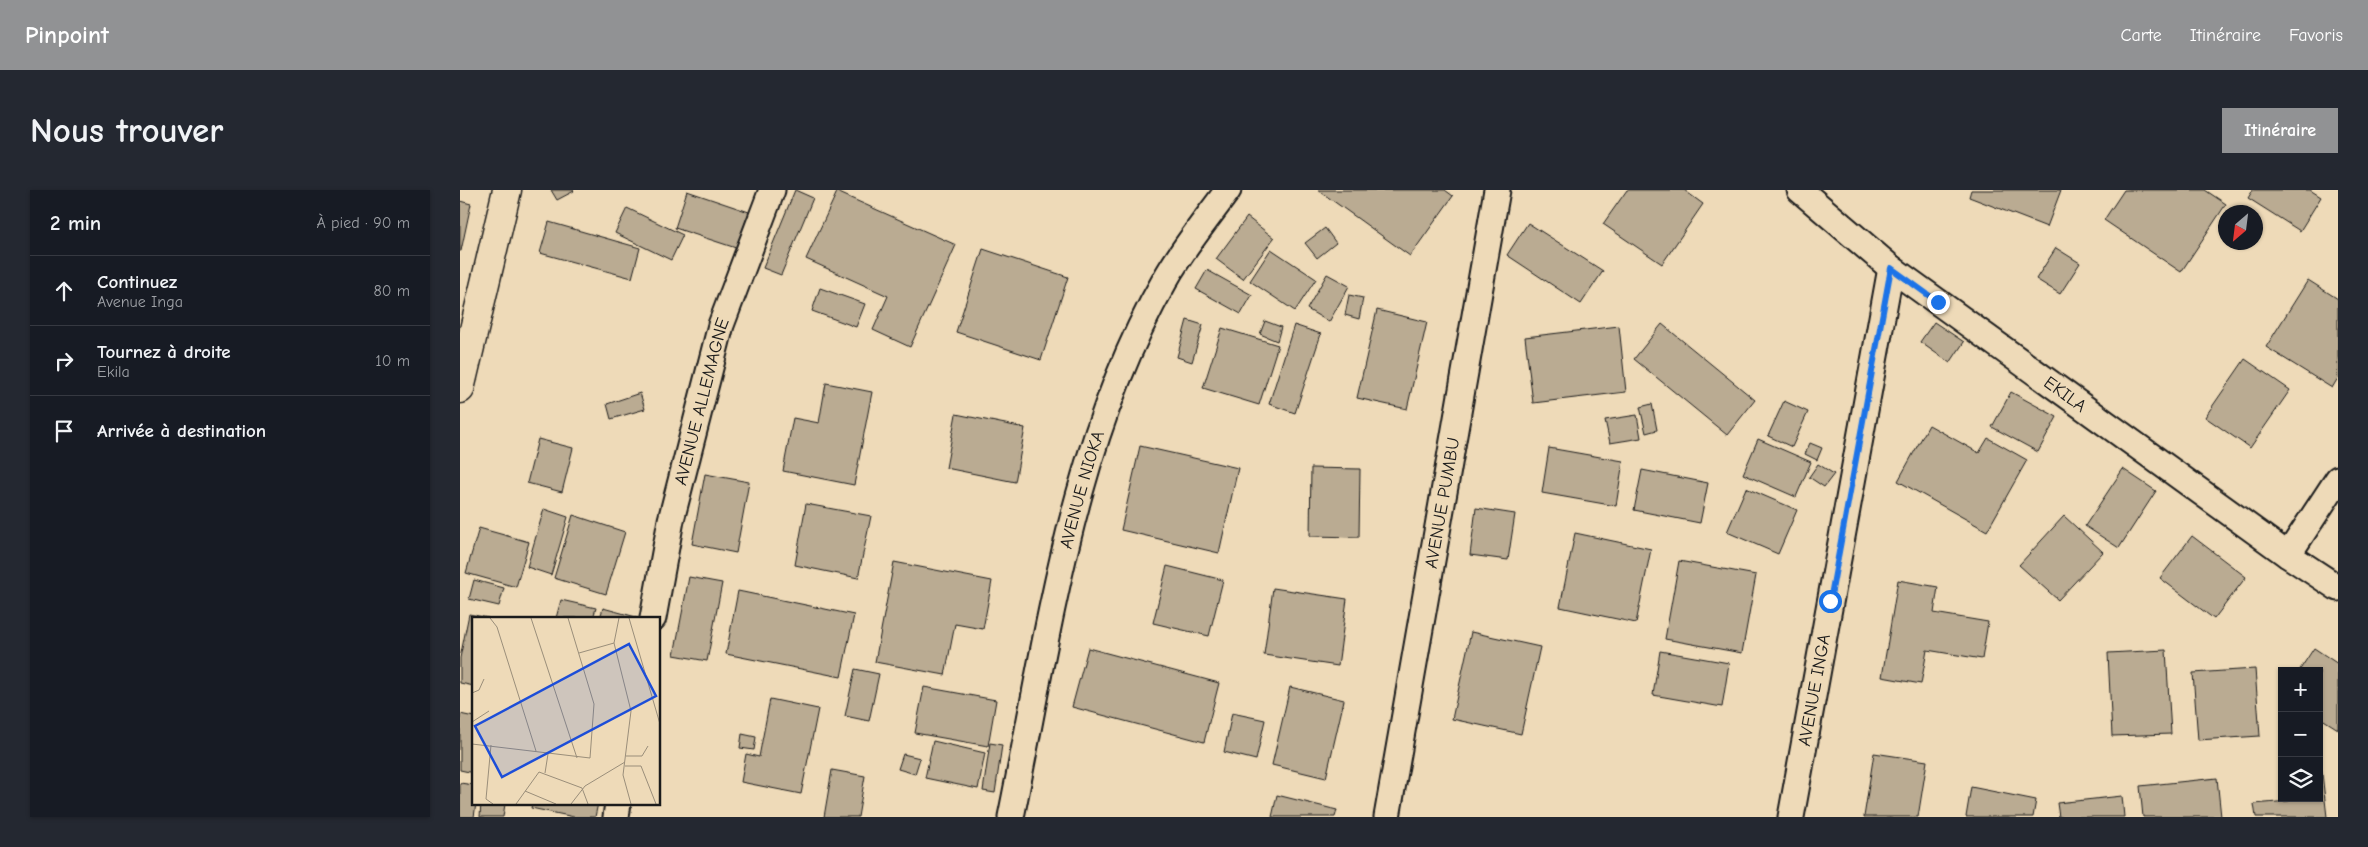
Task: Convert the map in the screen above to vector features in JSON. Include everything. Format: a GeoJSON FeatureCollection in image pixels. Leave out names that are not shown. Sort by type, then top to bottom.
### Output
{"type":"FeatureCollection","features":[{"type":"Feature","properties":{"kind":"highway"},"geometry":{"type":"LineString","coordinates":[[460,389],[466,338],[507,190]]}},
{"type":"Feature","properties":{"kind":"street","name":"AVENUE ALLEMAGNE"},"geometry":{"type":"LineString","coordinates":[[653,617],[671,520],[721,325],[772,190]]}},
{"type":"Feature","properties":{"kind":"street","name":"AVENUE NIOKA"},"geometry":{"type":"LineString","coordinates":[[1011,817],[1066,544],[1098,431],[1124,364],[1165,279],[1228,190]]}},
{"type":"Feature","properties":{"kind":"street","name":"AVENUE PUMBU"},"geometry":{"type":"LineString","coordinates":[[1387,817],[1497,190]]}},
{"type":"Feature","properties":{"kind":"street","name":"EKILA"},"geometry":{"type":"LineString","coordinates":[[1800,190],[1891,268],[2288,555],[2338,588]]}},
{"type":"Feature","properties":{"kind":"street","name":"AVENUE INGA"},"geometry":{"type":"LineString","coordinates":[[1791,817],[1891,268]]}},
{"type":"Feature","properties":{"kind":"street"},"geometry":{"type":"LineString","coordinates":[[2288,555],[2338,479]]}},
{"type":"Feature","properties":{"kind":"street"},"geometry":{"type":"LineString","coordinates":[[616,817],[618,804]]}},
{"type":"Feature","properties":{"kind":"building"},"geometry":{"type":"Polygon","coordinates":[[[551,190],[573,190],[574,191],[557,200],[551,190]]]}},
{"type":"Feature","properties":{"kind":"building"},"geometry":{"type":"Polygon","coordinates":[[[795,190],[813,198],[781,275],[763,268],[795,190]]]}},
{"type":"Feature","properties":{"kind":"building"},"geometry":{"type":"Polygon","coordinates":[[[1318,190],[1445,190],[1453,196],[1410,256],[1318,190]]]}},
{"type":"Feature","properties":{"kind":"building"},"geometry":{"type":"Polygon","coordinates":[[[1627,190],[1684,190],[1703,204],[1662,264],[1603,224],[1627,190]]]}},
{"type":"Feature","properties":{"kind":"building"},"geometry":{"type":"Polygon","coordinates":[[[1971,190],[2061,190],[2047,227],[1969,197],[1971,190]]]}},
{"type":"Feature","properties":{"kind":"building"},"geometry":{"type":"Polygon","coordinates":[[[2124,190],[2205,190],[2226,204],[2218,205],[2218,216],[2181,272],[2104,220],[2124,190]]]}},
{"type":"Feature","properties":{"kind":"building"},"geometry":{"type":"Polygon","coordinates":[[[2253,190],[2310,190],[2321,197],[2300,231],[2263,208],[2263,205],[2259,205],[2248,198],[2253,190]]]}},
{"type":"Feature","properties":{"kind":"building"},"geometry":{"type":"Polygon","coordinates":[[[687,191],[749,212],[736,248],[675,228],[687,191]]]}},
{"type":"Feature","properties":{"kind":"building"},"geometry":{"type":"Polygon","coordinates":[[[837,192],[956,245],[910,347],[873,330],[888,296],[806,259],[837,192]]]}},
{"type":"Feature","properties":{"kind":"building"},"geometry":{"type":"Polygon","coordinates":[[[460,201],[471,204],[461,251],[460,251],[460,201]]]}},
{"type":"Feature","properties":{"kind":"building"},"geometry":{"type":"Polygon","coordinates":[[[627,208],[683,235],[671,260],[615,233],[627,208]]]}},
{"type":"Feature","properties":{"kind":"building"},"geometry":{"type":"Polygon","coordinates":[[[1247,217],[1274,238],[1243,279],[1216,259],[1247,217]]]}},
{"type":"Feature","properties":{"kind":"building"},"geometry":{"type":"Polygon","coordinates":[[[549,222],[640,248],[632,278],[540,253],[549,222]]]}},
{"type":"Feature","properties":{"kind":"building"},"geometry":{"type":"Polygon","coordinates":[[[1528,223],[1603,271],[1581,304],[1507,255],[1528,223]]]}},
{"type":"Feature","properties":{"kind":"building"},"geometry":{"type":"Polygon","coordinates":[[[1325,228],[1336,243],[1317,258],[1305,243],[1325,228]]]}},
{"type":"Feature","properties":{"kind":"building"},"geometry":{"type":"Polygon","coordinates":[[[2056,248],[2080,263],[2060,294],[2036,279],[2056,248]]]}},
{"type":"Feature","properties":{"kind":"building"},"geometry":{"type":"Polygon","coordinates":[[[983,249],[1068,277],[1041,360],[956,332],[983,249]]]}},
{"type":"Feature","properties":{"kind":"building"},"geometry":{"type":"Polygon","coordinates":[[[1271,249],[1316,279],[1295,311],[1250,281],[1271,249]]]}},
{"type":"Feature","properties":{"kind":"building"},"geometry":{"type":"Polygon","coordinates":[[[1207,270],[1252,295],[1241,314],[1196,289],[1207,270]]]}},
{"type":"Feature","properties":{"kind":"building"},"geometry":{"type":"Polygon","coordinates":[[[1327,274],[1349,286],[1329,322],[1307,309],[1327,274]]]}},
{"type":"Feature","properties":{"kind":"building"},"geometry":{"type":"Polygon","coordinates":[[[2308,280],[2338,299],[2338,378],[2332,388],[2266,347],[2308,280]]]}},
{"type":"Feature","properties":{"kind":"building"},"geometry":{"type":"Polygon","coordinates":[[[820,288],[865,304],[856,327],[812,311],[820,288]]]}},
{"type":"Feature","properties":{"kind":"building"},"geometry":{"type":"Polygon","coordinates":[[[1349,295],[1363,298],[1359,319],[1345,315],[1349,295]]]}},
{"type":"Feature","properties":{"kind":"building"},"geometry":{"type":"Polygon","coordinates":[[[1377,310],[1427,322],[1407,409],[1357,398],[1377,310]]]}},
{"type":"Feature","properties":{"kind":"building"},"geometry":{"type":"Polygon","coordinates":[[[1187,320],[1203,325],[1192,362],[1177,357],[1187,320]]]}},
{"type":"Feature","properties":{"kind":"building"},"geometry":{"type":"Polygon","coordinates":[[[1265,321],[1281,327],[1277,341],[1260,334],[1265,321]]]}},
{"type":"Feature","properties":{"kind":"building"},"geometry":{"type":"Polygon","coordinates":[[[1934,322],[1964,342],[1950,363],[1920,342],[1934,322]]]}},
{"type":"Feature","properties":{"kind":"building"},"geometry":{"type":"Polygon","coordinates":[[[1662,324],[1755,400],[1727,435],[1634,359],[1662,324]]]}},
{"type":"Feature","properties":{"kind":"building"},"geometry":{"type":"Polygon","coordinates":[[[1294,325],[1321,334],[1295,413],[1269,404],[1294,325]]]}},
{"type":"Feature","properties":{"kind":"building"},"geometry":{"type":"Polygon","coordinates":[[[1619,326],[1626,392],[1533,403],[1525,337],[1619,326]]]}},
{"type":"Feature","properties":{"kind":"building"},"geometry":{"type":"Polygon","coordinates":[[[1222,328],[1278,345],[1259,405],[1203,388],[1222,328]]]}},
{"type":"Feature","properties":{"kind":"building"},"geometry":{"type":"Polygon","coordinates":[[[2245,359],[2290,390],[2250,448],[2205,417],[2245,359]]]}},
{"type":"Feature","properties":{"kind":"building"},"geometry":{"type":"Polygon","coordinates":[[[826,383],[872,392],[854,485],[783,471],[793,418],[819,423],[826,383]]]}},
{"type":"Feature","properties":{"kind":"building"},"geometry":{"type":"Polygon","coordinates":[[[2011,392],[2057,417],[2038,452],[1992,427],[2011,392]]]}},
{"type":"Feature","properties":{"kind":"building"},"geometry":{"type":"Polygon","coordinates":[[[640,393],[645,409],[611,419],[607,404],[640,393]]]}},
{"type":"Feature","properties":{"kind":"building"},"geometry":{"type":"Polygon","coordinates":[[[1784,401],[1808,412],[1792,447],[1768,436],[1784,401]]]}},
{"type":"Feature","properties":{"kind":"building"},"geometry":{"type":"Polygon","coordinates":[[[1652,404],[1657,430],[1646,433],[1640,407],[1652,404]]]}},
{"type":"Feature","properties":{"kind":"building"},"geometry":{"type":"Polygon","coordinates":[[[956,414],[1025,428],[1015,482],[946,468],[956,414]]]}},
{"type":"Feature","properties":{"kind":"building"},"geometry":{"type":"Polygon","coordinates":[[[1637,415],[1641,438],[1610,443],[1605,420],[1637,415]]]}},
{"type":"Feature","properties":{"kind":"building"},"geometry":{"type":"Polygon","coordinates":[[[1929,425],[1979,453],[1988,438],[2027,460],[1987,531],[1898,481],[1929,425]]]}},
{"type":"Feature","properties":{"kind":"building"},"geometry":{"type":"Polygon","coordinates":[[[538,439],[573,448],[562,492],[527,483],[538,439]]]}},
{"type":"Feature","properties":{"kind":"building"},"geometry":{"type":"Polygon","coordinates":[[[1758,439],[1811,462],[1796,497],[1743,474],[1758,439]]]}},
{"type":"Feature","properties":{"kind":"building"},"geometry":{"type":"Polygon","coordinates":[[[1810,443],[1822,448],[1817,460],[1805,454],[1810,443]]]}},
{"type":"Feature","properties":{"kind":"building"},"geometry":{"type":"Polygon","coordinates":[[[1140,446],[1238,468],[1219,553],[1121,530],[1140,446]]]}},
{"type":"Feature","properties":{"kind":"building"},"geometry":{"type":"Polygon","coordinates":[[[1549,448],[1623,461],[1616,506],[1542,493],[1549,448]]]}},
{"type":"Feature","properties":{"kind":"building"},"geometry":{"type":"Polygon","coordinates":[[[1818,464],[1834,474],[1824,487],[1809,477],[1818,464]]]}},
{"type":"Feature","properties":{"kind":"building"},"geometry":{"type":"Polygon","coordinates":[[[1311,468],[1360,469],[1359,537],[1310,536],[1311,468]]]}},
{"type":"Feature","properties":{"kind":"building"},"geometry":{"type":"Polygon","coordinates":[[[2123,469],[2156,491],[2119,548],[2085,526],[2123,469]]]}},
{"type":"Feature","properties":{"kind":"building"},"geometry":{"type":"Polygon","coordinates":[[[1642,470],[1708,483],[1700,523],[1634,510],[1642,470]]]}},
{"type":"Feature","properties":{"kind":"building"},"geometry":{"type":"Polygon","coordinates":[[[705,474],[749,482],[736,553],[692,544],[705,474]]]}},
{"type":"Feature","properties":{"kind":"building"},"geometry":{"type":"Polygon","coordinates":[[[1746,488],[1797,510],[1778,554],[1727,532],[1746,488]]]}},
{"type":"Feature","properties":{"kind":"building"},"geometry":{"type":"Polygon","coordinates":[[[806,504],[871,516],[858,578],[795,565],[806,504]]]}},
{"type":"Feature","properties":{"kind":"building"},"geometry":{"type":"Polygon","coordinates":[[[1476,508],[1515,514],[1508,560],[1470,555],[1476,508]]]}},
{"type":"Feature","properties":{"kind":"building"},"geometry":{"type":"Polygon","coordinates":[[[544,509],[568,517],[551,575],[527,567],[544,509]]]}},
{"type":"Feature","properties":{"kind":"building"},"geometry":{"type":"Polygon","coordinates":[[[573,515],[625,532],[606,594],[554,578],[573,515]]]}},
{"type":"Feature","properties":{"kind":"building"},"geometry":{"type":"Polygon","coordinates":[[[2064,516],[2103,552],[2058,600],[2019,565],[2064,516]]]}},
{"type":"Feature","properties":{"kind":"building"},"geometry":{"type":"Polygon","coordinates":[[[479,528],[529,542],[516,587],[466,573],[479,528]]]}},
{"type":"Feature","properties":{"kind":"building"},"geometry":{"type":"Polygon","coordinates":[[[1575,533],[1651,549],[1636,623],[1560,607],[1575,533]]]}},
{"type":"Feature","properties":{"kind":"building"},"geometry":{"type":"Polygon","coordinates":[[[2192,536],[2246,577],[2214,619],[2160,578],[2192,536]]]}},
{"type":"Feature","properties":{"kind":"building"},"geometry":{"type":"Polygon","coordinates":[[[1679,561],[1756,575],[1742,653],[1665,639],[1679,561]]]}},
{"type":"Feature","properties":{"kind":"building"},"geometry":{"type":"Polygon","coordinates":[[[894,562],[992,581],[983,629],[955,624],[945,675],[875,662],[894,562]]]}},
{"type":"Feature","properties":{"kind":"building"},"geometry":{"type":"Polygon","coordinates":[[[1167,566],[1223,580],[1209,636],[1153,623],[1167,566]]]}},
{"type":"Feature","properties":{"kind":"building"},"geometry":{"type":"Polygon","coordinates":[[[689,577],[722,583],[707,661],[674,655],[689,577]]]}},
{"type":"Feature","properties":{"kind":"building"},"geometry":{"type":"Polygon","coordinates":[[[474,580],[504,588],[499,606],[469,599],[474,580]]]}},
{"type":"Feature","properties":{"kind":"building"},"geometry":{"type":"Polygon","coordinates":[[[1898,580],[1938,587],[1934,613],[1988,622],[1982,659],[1927,650],[1921,684],[1882,677],[1898,580]]]}},
{"type":"Feature","properties":{"kind":"building"},"geometry":{"type":"Polygon","coordinates":[[[1273,588],[1347,599],[1338,666],[1264,655],[1273,588]]]}},
{"type":"Feature","properties":{"kind":"building"},"geometry":{"type":"Polygon","coordinates":[[[738,591],[854,615],[841,677],[726,654],[738,591]]]}},
{"type":"Feature","properties":{"kind":"building"},"geometry":{"type":"Polygon","coordinates":[[[561,600],[596,608],[593,617],[556,617],[561,600]]]}},
{"type":"Feature","properties":{"kind":"building"},"geometry":{"type":"Polygon","coordinates":[[[603,608],[636,617],[600,617],[603,608]]]}},
{"type":"Feature","properties":{"kind":"building"},"geometry":{"type":"Polygon","coordinates":[[[469,614],[483,617],[472,617],[472,686],[460,683],[460,658],[469,614]]]}},
{"type":"Feature","properties":{"kind":"building"},"geometry":{"type":"Polygon","coordinates":[[[1471,632],[1540,647],[1521,734],[1452,719],[1471,632]]]}},
{"type":"Feature","properties":{"kind":"building"},"geometry":{"type":"Polygon","coordinates":[[[1088,648],[1219,683],[1204,742],[1072,707],[1088,648]]]}},
{"type":"Feature","properties":{"kind":"building"},"geometry":{"type":"Polygon","coordinates":[[[2314,648],[2338,664],[2338,729],[2323,720],[2323,667],[2302,667],[2314,648]]]}},
{"type":"Feature","properties":{"kind":"building"},"geometry":{"type":"Polygon","coordinates":[[[2166,650],[2171,734],[2112,736],[2108,653],[2166,650]]]}},
{"type":"Feature","properties":{"kind":"building"},"geometry":{"type":"Polygon","coordinates":[[[1660,651],[1729,663],[1722,707],[1653,695],[1660,651]]]}},
{"type":"Feature","properties":{"kind":"building"},"geometry":{"type":"Polygon","coordinates":[[[855,669],[879,674],[869,721],[845,716],[855,669]]]}},
{"type":"Feature","properties":{"kind":"building"},"geometry":{"type":"Polygon","coordinates":[[[2255,669],[2260,736],[2198,740],[2193,673],[2255,669]]]}},
{"type":"Feature","properties":{"kind":"building"},"geometry":{"type":"Polygon","coordinates":[[[924,687],[996,700],[988,746],[915,733],[924,687]]]}},
{"type":"Feature","properties":{"kind":"building"},"geometry":{"type":"Polygon","coordinates":[[[1290,687],[1344,700],[1326,778],[1272,765],[1290,687]]]}},
{"type":"Feature","properties":{"kind":"building"},"geometry":{"type":"Polygon","coordinates":[[[770,699],[818,709],[801,794],[741,782],[746,754],[759,757],[770,699]]]}},
{"type":"Feature","properties":{"kind":"building"},"geometry":{"type":"Polygon","coordinates":[[[1232,713],[1265,720],[1256,760],[1224,752],[1232,713]]]}},
{"type":"Feature","properties":{"kind":"building"},"geometry":{"type":"Polygon","coordinates":[[[460,714],[472,717],[472,773],[460,770],[460,714]]]}},
{"type":"Feature","properties":{"kind":"building"},"geometry":{"type":"Polygon","coordinates":[[[742,734],[756,737],[754,750],[740,748],[742,734]]]}},
{"type":"Feature","properties":{"kind":"building"},"geometry":{"type":"Polygon","coordinates":[[[933,741],[985,753],[978,789],[925,778],[933,741]]]}},
{"type":"Feature","properties":{"kind":"building"},"geometry":{"type":"Polygon","coordinates":[[[990,743],[1002,745],[995,793],[983,791],[990,743]]]}},
{"type":"Feature","properties":{"kind":"building"},"geometry":{"type":"Polygon","coordinates":[[[1874,753],[1927,761],[1918,817],[1864,817],[1874,753]]]}},
{"type":"Feature","properties":{"kind":"building"},"geometry":{"type":"Polygon","coordinates":[[[903,754],[920,758],[915,774],[898,769],[903,754]]]}},
{"type":"Feature","properties":{"kind":"building"},"geometry":{"type":"Polygon","coordinates":[[[832,770],[865,776],[858,817],[824,817],[832,770]]]}},
{"type":"Feature","properties":{"kind":"building"},"geometry":{"type":"Polygon","coordinates":[[[2217,778],[2221,817],[2143,817],[2140,786],[2217,778]]]}},
{"type":"Feature","properties":{"kind":"building"},"geometry":{"type":"Polygon","coordinates":[[[2323,782],[2327,817],[2256,817],[2254,804],[2323,802],[2323,782]]]}},
{"type":"Feature","properties":{"kind":"building"},"geometry":{"type":"Polygon","coordinates":[[[460,783],[472,785],[472,804],[476,804],[474,817],[460,817],[460,783]]]}},
{"type":"Feature","properties":{"kind":"building"},"geometry":{"type":"Polygon","coordinates":[[[1971,787],[2036,800],[2033,817],[1966,817],[1971,787]]]}},
{"type":"Feature","properties":{"kind":"building"},"geometry":{"type":"Polygon","coordinates":[[[1277,795],[1337,810],[1335,817],[1272,817],[1277,795]]]}},
{"type":"Feature","properties":{"kind":"building"},"geometry":{"type":"Polygon","coordinates":[[[2122,796],[2124,817],[2059,817],[2057,803],[2122,796]]]}},
{"type":"Feature","properties":{"kind":"building"},"geometry":{"type":"Polygon","coordinates":[[[481,804],[505,804],[503,817],[480,817],[481,804]]]}},
{"type":"Feature","properties":{"kind":"building"},"geometry":{"type":"Polygon","coordinates":[[[532,804],[598,804],[595,817],[574,817],[531,808],[532,804]]]}},
{"type":"Feature","properties":{"kind":"route"},"geometry":{"type":"LineString","coordinates":[[1830,601],[1891,268],[1938,302]]}}]}
